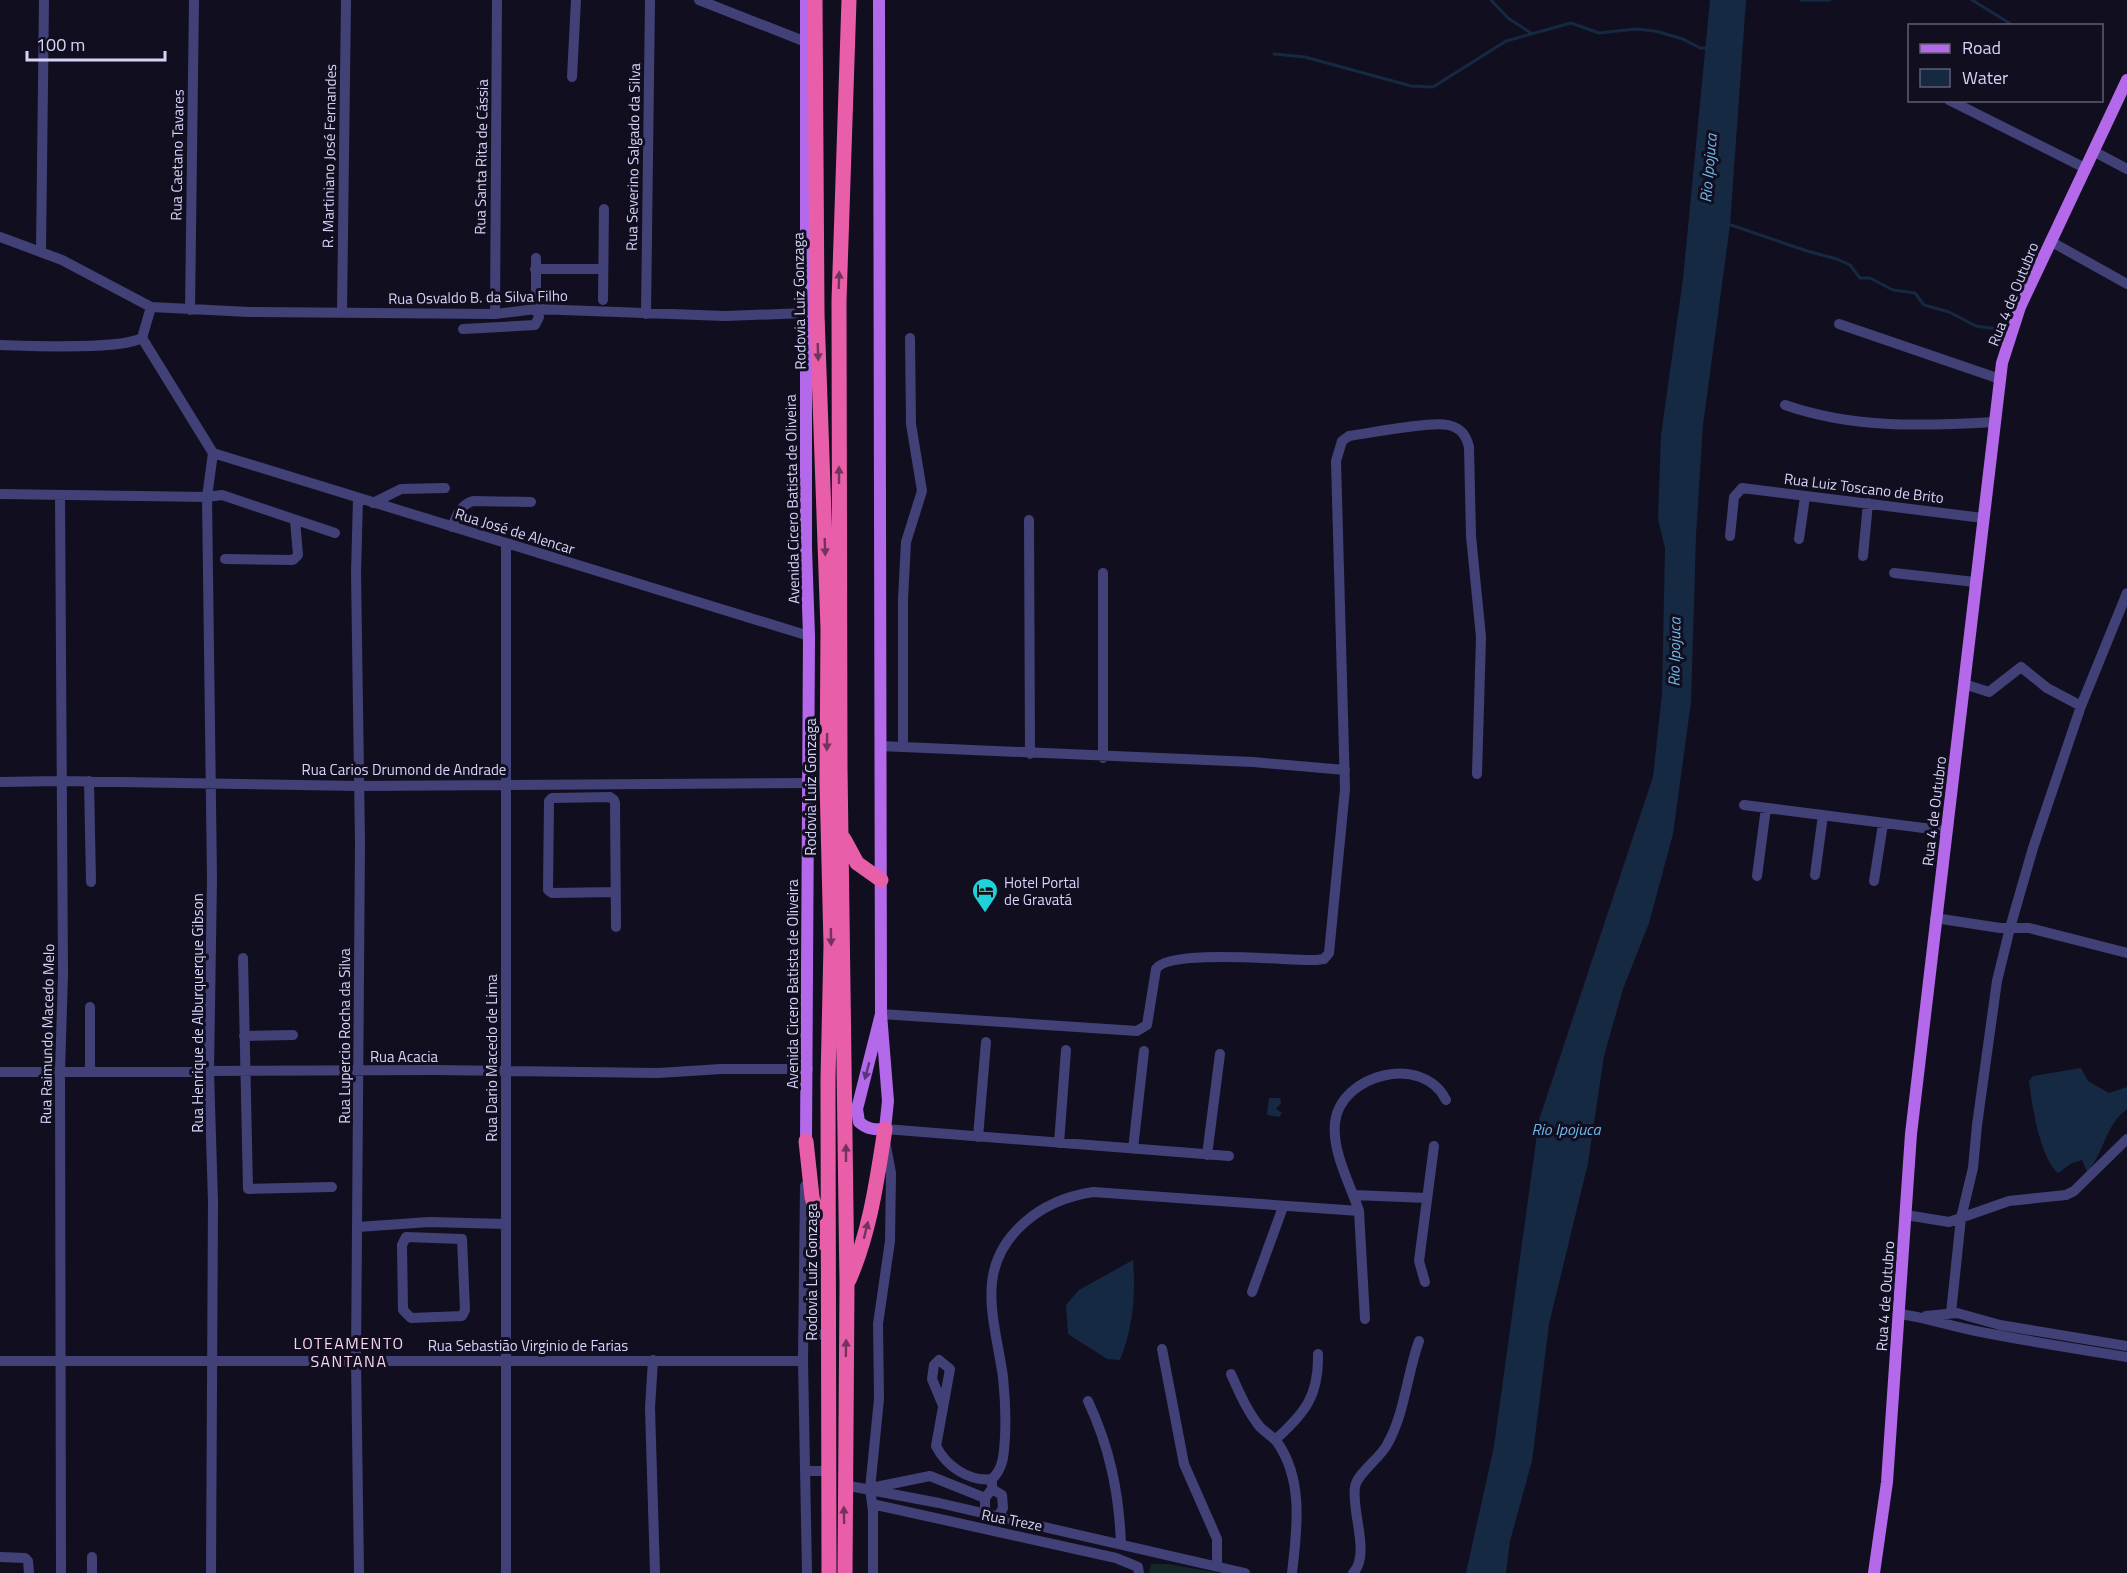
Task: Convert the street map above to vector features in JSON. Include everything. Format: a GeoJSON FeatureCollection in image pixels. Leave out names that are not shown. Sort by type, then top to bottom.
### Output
{"type":"FeatureCollection","features":[{"type":"Feature","properties":{"kind":"highway","name":"Rodovia Luiz Gonzaga"},"geometry":{"type":"LineString","coordinates":[[815,0],[817,314],[828,629],[829,1573]]}},
{"type":"Feature","properties":{"kind":"highway","name":"Rodovia Luiz Gonzaga"},"geometry":{"type":"LineString","coordinates":[[845,1573],[847,1285],[839,301],[849,0]]}},
{"type":"Feature","properties":{"kind":"highway"},"geometry":{"type":"LineString","coordinates":[[842,833],[848,850],[857,863],[881,880]]}},
{"type":"Feature","properties":{"kind":"highway"},"geometry":{"type":"LineString","coordinates":[[847,1285],[859,1257],[873,1202],[884,1133]]}},
{"type":"Feature","properties":{"kind":"highway"},"geometry":{"type":"LineString","coordinates":[[806,1141],[812,1197],[830,1255]]}},
{"type":"Feature","properties":{"kind":"main road","name":"Avenida Cicero Batista de Oliveira"},"geometry":{"type":"LineString","coordinates":[[806,0],[806,548],[809,636],[806,1141]]}},
{"type":"Feature","properties":{"kind":"main road"},"geometry":{"type":"LineString","coordinates":[[879,0],[881,1014],[888,1101],[884,1133],[866,1128],[859,1122],[857,1109],[881,1014]]}},
{"type":"Feature","properties":{"kind":"main road","name":"Rua 4 de Outubro"},"geometry":{"type":"LineString","coordinates":[[1874,1573],[1887,1482],[1911,1134],[2000,379],[2007,340],[2050,241],[2127,80]]}},
{"type":"Feature","properties":{"kind":"street"},"geometry":{"type":"LineString","coordinates":[[41,251],[44,0]]}},
{"type":"Feature","properties":{"kind":"street","name":"Rua Caetano Tavares"},"geometry":{"type":"LineString","coordinates":[[189,310],[194,0]]}},
{"type":"Feature","properties":{"kind":"street","name":"R. Martiniano José Fernandes"},"geometry":{"type":"LineString","coordinates":[[342,312],[346,0]]}},
{"type":"Feature","properties":{"kind":"street","name":"Rua Santa Rita de Cássia"},"geometry":{"type":"LineString","coordinates":[[495,314],[497,0]]}},
{"type":"Feature","properties":{"kind":"street"},"geometry":{"type":"LineString","coordinates":[[572,77],[576,0]]}},
{"type":"Feature","properties":{"kind":"street","name":"Rua Severino Salgado da Silva"},"geometry":{"type":"LineString","coordinates":[[645,314],[650,0]]}},
{"type":"Feature","properties":{"kind":"street"},"geometry":{"type":"LineString","coordinates":[[699,0],[806,42]]}},
{"type":"Feature","properties":{"kind":"street"},"geometry":{"type":"LineString","coordinates":[[1953,102],[2085,168]]}},
{"type":"Feature","properties":{"kind":"street"},"geometry":{"type":"LineString","coordinates":[[2093,151],[2127,169]]}},
{"type":"Feature","properties":{"kind":"street"},"geometry":{"type":"LineString","coordinates":[[603,300],[604,209]]}},
{"type":"Feature","properties":{"kind":"street"},"geometry":{"type":"LineString","coordinates":[[0,237],[41,251],[151,307],[142,338],[136,342],[99,346],[0,345]]}},
{"type":"Feature","properties":{"kind":"street"},"geometry":{"type":"LineString","coordinates":[[2050,241],[2127,284]]}},
{"type":"Feature","properties":{"kind":"street"},"geometry":{"type":"LineString","coordinates":[[463,329],[532,327],[539,317],[536,309],[536,258]]}},
{"type":"Feature","properties":{"kind":"street"},"geometry":{"type":"LineString","coordinates":[[536,269],[603,269]]}},
{"type":"Feature","properties":{"kind":"street","name":"Rua Osvaldo B. da Silva Filho"},"geometry":{"type":"LineString","coordinates":[[151,307],[189,310],[495,314],[536,309],[725,316],[806,313]]}},
{"type":"Feature","properties":{"kind":"street"},"geometry":{"type":"LineString","coordinates":[[1839,324],[2000,379]]}},
{"type":"Feature","properties":{"kind":"street"},"geometry":{"type":"LineString","coordinates":[[142,338],[213,453]]}},
{"type":"Feature","properties":{"kind":"street"},"geometry":{"type":"LineString","coordinates":[[903,747],[903,599],[906,542],[922,491],[911,424],[910,338]]}},
{"type":"Feature","properties":{"kind":"street"},"geometry":{"type":"LineString","coordinates":[[1785,405],[1816,416],[1904,427],[1994,422]]}},
{"type":"Feature","properties":{"kind":"street"},"geometry":{"type":"LineString","coordinates":[[881,1014],[1137,1031],[1147,1025],[1156,969],[1166,962],[1208,957],[1324,959],[1329,953],[1345,770],[1337,450],[1342,441],[1349,436],[1438,424],[1459,429],[1466,436],[1469,447],[1471,536],[1481,637],[1477,774]]}},
{"type":"Feature","properties":{"kind":"street","name":"Rua José de Alencar"},"geometry":{"type":"LineString","coordinates":[[213,453],[809,636]]}},
{"type":"Feature","properties":{"kind":"street","name":"Rua Henrique de Alburquerque Gibson"},"geometry":{"type":"LineString","coordinates":[[211,1573],[213,1202],[209,1072],[212,878],[207,497],[213,453]]}},
{"type":"Feature","properties":{"kind":"street"},"geometry":{"type":"LineString","coordinates":[[373,503],[401,489],[446,488]]}},
{"type":"Feature","properties":{"kind":"street","name":"Rua Luiz Toscano de Brito"},"geometry":{"type":"LineString","coordinates":[[1730,536],[1734,497],[1742,488],[1983,518]]}},
{"type":"Feature","properties":{"kind":"street"},"geometry":{"type":"LineString","coordinates":[[0,494],[207,497],[222,495],[335,533]]}},
{"type":"Feature","properties":{"kind":"street","name":"Rua Raimundo Macedo Melo"},"geometry":{"type":"LineString","coordinates":[[60,495],[63,975],[60,1071],[61,1573]]}},
{"type":"Feature","properties":{"kind":"street"},"geometry":{"type":"LineString","coordinates":[[1799,539],[1805,497]]}},
{"type":"Feature","properties":{"kind":"street","name":"Rua Lupercio Rocha da Silva"},"geometry":{"type":"LineString","coordinates":[[358,498],[356,573],[359,786],[356,1360],[359,1573]]}},
{"type":"Feature","properties":{"kind":"street"},"geometry":{"type":"LineString","coordinates":[[452,527],[464,504],[473,501],[531,502]]}},
{"type":"Feature","properties":{"kind":"street"},"geometry":{"type":"LineString","coordinates":[[1863,556],[1868,503]]}},
{"type":"Feature","properties":{"kind":"street"},"geometry":{"type":"LineString","coordinates":[[225,559],[293,560],[298,555],[295,520]]}},
{"type":"Feature","properties":{"kind":"street"},"geometry":{"type":"LineString","coordinates":[[1029,520],[1030,754]]}},
{"type":"Feature","properties":{"kind":"street","name":"Rua Dario Macedo de Lima"},"geometry":{"type":"LineString","coordinates":[[506,1573],[507,544]]}},
{"type":"Feature","properties":{"kind":"street"},"geometry":{"type":"LineString","coordinates":[[1102,758],[1103,573]]}},
{"type":"Feature","properties":{"kind":"street"},"geometry":{"type":"LineString","coordinates":[[1894,573],[1975,582]]}},
{"type":"Feature","properties":{"kind":"street"},"geometry":{"type":"LineString","coordinates":[[1951,1313],[1961,1218],[1973,1168],[1997,981],[2033,848],[2081,706],[2127,593]]}},
{"type":"Feature","properties":{"kind":"street"},"geometry":{"type":"LineString","coordinates":[[1964,684],[1989,692],[2020,667],[2047,688],[2081,706]]}},
{"type":"Feature","properties":{"kind":"street"},"geometry":{"type":"LineString","coordinates":[[880,746],[1102,758],[1253,762],[1345,770]]}},
{"type":"Feature","properties":{"kind":"street"},"geometry":{"type":"LineString","coordinates":[[89,781],[91,882]]}},
{"type":"Feature","properties":{"kind":"street","name":"Rua Carios Drumond de Andrade"},"geometry":{"type":"LineString","coordinates":[[0,782],[89,781],[359,786],[507,783],[808,783]]}},
{"type":"Feature","properties":{"kind":"street"},"geometry":{"type":"LineString","coordinates":[[583,784],[583,797]]}},
{"type":"Feature","properties":{"kind":"street"},"geometry":{"type":"LineString","coordinates":[[615,892],[552,893],[547,888],[549,801],[555,797],[610,797],[614,800],[615,892],[615,927]]}},
{"type":"Feature","properties":{"kind":"street"},"geometry":{"type":"LineString","coordinates":[[1744,805],[1947,831]]}},
{"type":"Feature","properties":{"kind":"street"},"geometry":{"type":"LineString","coordinates":[[1757,876],[1766,808]]}},
{"type":"Feature","properties":{"kind":"street"},"geometry":{"type":"LineString","coordinates":[[1815,875],[1823,815]]}},
{"type":"Feature","properties":{"kind":"street"},"geometry":{"type":"LineString","coordinates":[[1874,881],[1882,824]]}},
{"type":"Feature","properties":{"kind":"street"},"geometry":{"type":"LineString","coordinates":[[1935,918],[2010,928],[2029,928],[2127,953]]}},
{"type":"Feature","properties":{"kind":"street"},"geometry":{"type":"LineString","coordinates":[[243,958],[248,1189],[332,1187]]}},
{"type":"Feature","properties":{"kind":"street"},"geometry":{"type":"LineString","coordinates":[[90,1007],[90,1071]]}},
{"type":"Feature","properties":{"kind":"street"},"geometry":{"type":"LineString","coordinates":[[244,1036],[293,1035]]}},
{"type":"Feature","properties":{"kind":"street"},"geometry":{"type":"LineString","coordinates":[[978,1137],[986,1041]]}},
{"type":"Feature","properties":{"kind":"street"},"geometry":{"type":"LineString","coordinates":[[1059,1143],[1066,1050]]}},
{"type":"Feature","properties":{"kind":"street"},"geometry":{"type":"LineString","coordinates":[[1133,1149],[1144,1051]]}},
{"type":"Feature","properties":{"kind":"street"},"geometry":{"type":"LineString","coordinates":[[1208,1155],[1220,1054]]}},
{"type":"Feature","properties":{"kind":"street","name":"Rua Acacia"},"geometry":{"type":"LineString","coordinates":[[0,1072],[657,1073],[721,1069],[808,1069]]}},
{"type":"Feature","properties":{"kind":"street"},"geometry":{"type":"LineString","coordinates":[[1365,1319],[1359,1211],[1336,1144],[1335,1122],[1340,1106],[1350,1094],[1378,1077],[1404,1072],[1424,1076],[1436,1083],[1446,1100]]}},
{"type":"Feature","properties":{"kind":"street"},"geometry":{"type":"LineString","coordinates":[[873,1573],[870,1489],[879,1399],[878,1324],[890,1241],[891,1173],[884,1133],[978,1137],[1229,1156]]}},
{"type":"Feature","properties":{"kind":"street"},"geometry":{"type":"LineString","coordinates":[[1906,1215],[1939,1221],[1961,1218],[2010,1201],[2070,1193],[2127,1140]]}},
{"type":"Feature","properties":{"kind":"street","name":"Avenida Cicero Batista de Oliveira"},"geometry":{"type":"LineString","coordinates":[[806,1141],[803,1361],[807,1573]]}},
{"type":"Feature","properties":{"kind":"street"},"geometry":{"type":"LineString","coordinates":[[1425,1282],[1419,1261],[1434,1146]]}},
{"type":"Feature","properties":{"kind":"street"},"geometry":{"type":"LineString","coordinates":[[985,1515],[985,1498],[1004,1455],[1006,1425],[1003,1378],[992,1321],[991,1282],[998,1255],[1012,1233],[1050,1205],[1075,1195],[1093,1192],[1359,1211]]}},
{"type":"Feature","properties":{"kind":"street"},"geometry":{"type":"LineString","coordinates":[[1354,1195],[1427,1198]]}},
{"type":"Feature","properties":{"kind":"street"},"geometry":{"type":"LineString","coordinates":[[1252,1292],[1283,1207]]}},
{"type":"Feature","properties":{"kind":"street"},"geometry":{"type":"LineString","coordinates":[[429,1222],[431,1237]]}},
{"type":"Feature","properties":{"kind":"street"},"geometry":{"type":"LineString","coordinates":[[358,1227],[429,1222],[506,1224]]}},
{"type":"Feature","properties":{"kind":"street"},"geometry":{"type":"LineString","coordinates":[[406,1237],[431,1237],[459,1237],[464,1243],[465,1311],[458,1317],[411,1318],[403,1310],[402,1241],[406,1237]]}},
{"type":"Feature","properties":{"kind":"street"},"geometry":{"type":"LineString","coordinates":[[1923,1317],[1951,1313],[2030,1331],[2127,1346]]}},
{"type":"Feature","properties":{"kind":"street"},"geometry":{"type":"LineString","coordinates":[[1899,1314],[2127,1357]]}},
{"type":"Feature","properties":{"kind":"street"},"geometry":{"type":"LineString","coordinates":[[804,1334],[830,1335]]}},
{"type":"Feature","properties":{"kind":"street"},"geometry":{"type":"LineString","coordinates":[[1353,1573],[1361,1559],[1355,1488],[1361,1475],[1378,1460],[1396,1428],[1419,1341]]}},
{"type":"Feature","properties":{"kind":"street"},"geometry":{"type":"LineString","coordinates":[[1162,1349],[1184,1464],[1217,1539],[1217,1566]]}},
{"type":"Feature","properties":{"kind":"street"},"geometry":{"type":"LineString","coordinates":[[1275,1440],[1299,1419],[1310,1402],[1318,1371],[1318,1354]]}},
{"type":"Feature","properties":{"kind":"street"},"geometry":{"type":"LineString","coordinates":[[652,1360],[650,1408],[655,1573]]}},
{"type":"Feature","properties":{"kind":"street","name":"Rua Sebastião Virginio de Farias"},"geometry":{"type":"LineString","coordinates":[[0,1361],[803,1361]]}},
{"type":"Feature","properties":{"kind":"street"},"geometry":{"type":"LineString","coordinates":[[1231,1374],[1251,1414],[1261,1428],[1275,1440],[1285,1456],[1292,1478],[1297,1506],[1297,1534],[1292,1573]]}},
{"type":"Feature","properties":{"kind":"street"},"geometry":{"type":"LineString","coordinates":[[1088,1401],[1108,1449],[1116,1483],[1121,1544]]}},
{"type":"Feature","properties":{"kind":"street"},"geometry":{"type":"LineString","coordinates":[[942,1403],[936,1434],[936,1446],[941,1457],[970,1476],[992,1484],[1002,1495],[1004,1502],[997,1519]]}},
{"type":"Feature","properties":{"kind":"street"},"geometry":{"type":"LineString","coordinates":[[806,1471],[829,1471]]}},
{"type":"Feature","properties":{"kind":"street"},"geometry":{"type":"LineString","coordinates":[[870,1489],[930,1476],[985,1498]]}},
{"type":"Feature","properties":{"kind":"street"},"geometry":{"type":"LineString","coordinates":[[912,1499],[909,1488],[913,1478]]}},
{"type":"Feature","properties":{"kind":"street"},"geometry":{"type":"LineString","coordinates":[[939,1503],[945,1491],[943,1481]]}},
{"type":"Feature","properties":{"kind":"street"},"geometry":{"type":"LineString","coordinates":[[844,1485],[870,1489],[885,1495],[939,1503],[997,1519],[1121,1544],[1245,1573]]}},
{"type":"Feature","properties":{"kind":"street","name":"Rua Treze"},"geometry":{"type":"LineString","coordinates":[[872,1504],[1116,1558],[1132,1563],[1138,1567],[1139,1573]]}},
{"type":"Feature","properties":{"kind":"street"},"geometry":{"type":"LineString","coordinates":[[0,1557],[25,1558],[28,1561],[29,1573]]}},
{"type":"Feature","properties":{"kind":"street"},"geometry":{"type":"LineString","coordinates":[[92,1557],[92,1573]]}},
{"type":"Feature","properties":{"kind":"green space"},"geometry":{"type":"Polygon","coordinates":[[[1151,1564],[1168,1564],[1219,1573],[1149,1573],[1151,1564]]]}},
{"type":"Feature","properties":{"kind":"water","name":"Rio Ipojuca"},"geometry":{"type":"Polygon","coordinates":[[[1710,0],[1746,0],[1730,225],[1703,425],[1696,535],[1691,702],[1673,834],[1649,923],[1623,989],[1604,1056],[1588,1163],[1549,1324],[1532,1461],[1510,1541],[1506,1573],[1466,1573],[1494,1446],[1539,1120],[1653,777],[1662,694],[1665,548],[1658,519],[1661,435],[1683,279],[1710,0]]]}},
{"type":"Feature","properties":{"kind":"water"},"geometry":{"type":"Polygon","coordinates":[[[2081,1068],[2088,1081],[2109,1093],[2127,1087],[2127,1109],[2114,1123],[2093,1165],[2087,1172],[2082,1160],[2072,1163],[2058,1173],[2046,1156],[2042,1144],[2029,1081],[2033,1076],[2081,1068]]]}},
{"type":"Feature","properties":{"kind":"water"},"geometry":{"type":"Polygon","coordinates":[[[1269,1098],[1280,1098],[1281,1103],[1276,1109],[1282,1113],[1279,1117],[1267,1115],[1269,1098]]]}},
{"type":"Feature","properties":{"kind":"water"},"geometry":{"type":"Polygon","coordinates":[[[1133,1260],[1134,1298],[1128,1335],[1120,1360],[1107,1359],[1068,1334],[1066,1305],[1079,1290],[1133,1260]]]}},
{"type":"Feature","properties":{"kind":"waterway"},"geometry":{"type":"LineString","coordinates":[[1491,0],[1508,18],[1531,33]]}},
{"type":"Feature","properties":{"kind":"waterway"},"geometry":{"type":"LineString","coordinates":[[1801,0],[1830,0]]}},
{"type":"Feature","properties":{"kind":"waterway"},"geometry":{"type":"LineString","coordinates":[[1972,0],[2011,24]]}},
{"type":"Feature","properties":{"kind":"waterway"},"geometry":{"type":"LineString","coordinates":[[1274,54],[1305,57],[1411,86],[1433,87],[1506,41],[1571,23],[1599,33],[1635,29],[1655,31],[1683,39],[1700,48],[1709,48]]}},
{"type":"Feature","properties":{"kind":"waterway"},"geometry":{"type":"LineString","coordinates":[[1728,224],[1837,259],[1850,265],[1860,278],[1870,278],[1893,290],[1915,293],[1924,305],[1949,312],[1976,326],[1997,329]]}},
{"type":"Feature","properties":{"kind":"place","name":"Hotel Portal de Gravatá"},"geometry":{"type":"Point","coordinates":[985,914]}},
{"type":"Feature","properties":{"kind":"district","name":"LOTEAMENTO SANTANA"},"geometry":{"type":"Point","coordinates":[349,1352]}}]}
